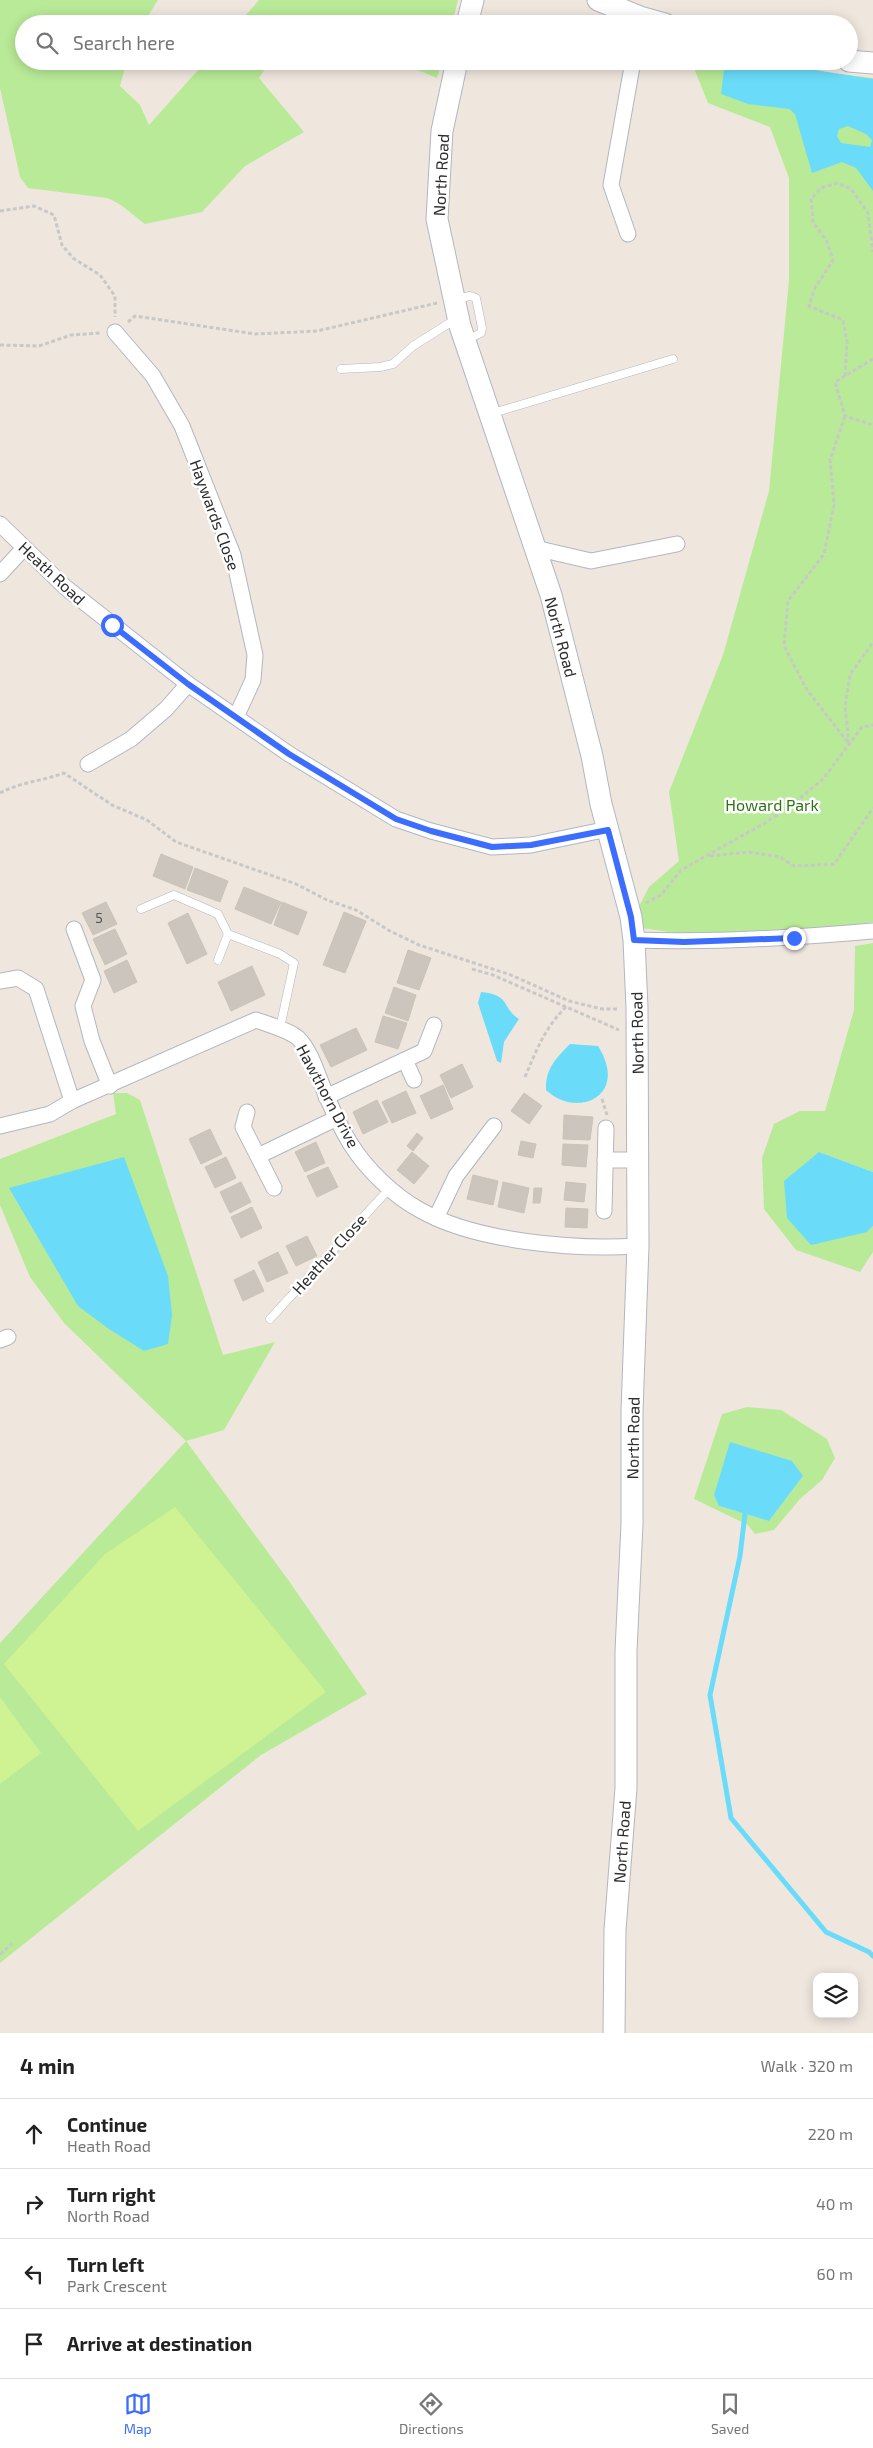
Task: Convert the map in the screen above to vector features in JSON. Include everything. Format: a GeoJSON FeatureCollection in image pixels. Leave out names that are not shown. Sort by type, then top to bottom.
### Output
{"type":"FeatureCollection","features":[{"type":"Feature","properties":{"kind":"street"},"geometry":{"type":"LineString","coordinates":[[469,15],[473,0]]}},
{"type":"Feature","properties":{"kind":"street"},"geometry":{"type":"LineString","coordinates":[[598,0],[630,15]]}},
{"type":"Feature","properties":{"kind":"street"},"geometry":{"type":"LineString","coordinates":[[858,62],[873,63]]}},
{"type":"Feature","properties":{"kind":"street","name":"North Road"},"geometry":{"type":"LineString","coordinates":[[455,70],[442,132],[437,219],[465,341],[553,604],[631,917],[634,940],[637,1008],[638,1246],[632,1411],[632,1524],[626,1651],[626,1788],[615,1930],[614,2033]]}},
{"type":"Feature","properties":{"kind":"street"},"geometry":{"type":"LineString","coordinates":[[628,234],[611,185],[631,70]]}},
{"type":"Feature","properties":{"kind":"street","name":"Haywards Close"},"geometry":{"type":"LineString","coordinates":[[115,332],[154,376],[182,426],[233,556],[255,654],[253,680],[236,716]]}},
{"type":"Feature","properties":{"kind":"street","name":"Heath Road"},"geometry":{"type":"LineString","coordinates":[[0,524],[64,588],[188,684],[289,754],[396,819],[431,831],[492,847],[531,845],[608,830]]}},
{"type":"Feature","properties":{"kind":"street"},"geometry":{"type":"LineString","coordinates":[[535,548],[591,561],[677,544]]}},
{"type":"Feature","properties":{"kind":"street"},"geometry":{"type":"LineString","coordinates":[[0,574],[24,548]]}},
{"type":"Feature","properties":{"kind":"street"},"geometry":{"type":"LineString","coordinates":[[88,764],[131,739],[166,709],[188,684]]}},
{"type":"Feature","properties":{"kind":"street"},"geometry":{"type":"LineString","coordinates":[[74,929],[93,980],[83,1006],[92,1041],[110,1086]]}},
{"type":"Feature","properties":{"kind":"street"},"geometry":{"type":"LineString","coordinates":[[634,940],[684,942],[873,932]]}},
{"type":"Feature","properties":{"kind":"street"},"geometry":{"type":"LineString","coordinates":[[0,982],[18,978],[36,989],[72,1101]]}},
{"type":"Feature","properties":{"kind":"street","name":"Hawthorn Drive"},"geometry":{"type":"LineString","coordinates":[[0,1126],[50,1114],[72,1101],[110,1086],[256,1020],[280,1028],[298,1038],[310,1058],[326,1097],[350,1144],[389,1189],[420,1211],[452,1224],[520,1240],[572,1246],[638,1246]]}},
{"type":"Feature","properties":{"kind":"street"},"geometry":{"type":"LineString","coordinates":[[326,1097],[424,1051],[434,1024]]}},
{"type":"Feature","properties":{"kind":"street"},"geometry":{"type":"LineString","coordinates":[[405,1060],[414,1080]]}},
{"type":"Feature","properties":{"kind":"street"},"geometry":{"type":"LineString","coordinates":[[246,1112],[243,1126],[274,1188]]}},
{"type":"Feature","properties":{"kind":"street"},"geometry":{"type":"LineString","coordinates":[[258,1156],[337,1118]]}},
{"type":"Feature","properties":{"kind":"street"},"geometry":{"type":"LineString","coordinates":[[436,1218],[456,1176],[494,1126]]}},
{"type":"Feature","properties":{"kind":"street"},"geometry":{"type":"LineString","coordinates":[[604,1211],[606,1128]]}},
{"type":"Feature","properties":{"kind":"street"},"geometry":{"type":"LineString","coordinates":[[606,1160],[638,1160]]}},
{"type":"Feature","properties":{"kind":"lane"},"geometry":{"type":"LineString","coordinates":[[341,368],[380,367],[399,361],[456,308]]}},
{"type":"Feature","properties":{"kind":"lane"},"geometry":{"type":"LineString","coordinates":[[488,414],[673,359]]}},
{"type":"Feature","properties":{"kind":"lane"},"geometry":{"type":"LineString","coordinates":[[141,909],[174,895],[218,914],[228,934],[280,954],[294,963],[280,1028]]}},
{"type":"Feature","properties":{"kind":"lane"},"geometry":{"type":"LineString","coordinates":[[218,960],[228,934]]}},
{"type":"Feature","properties":{"kind":"lane","name":"Heather Close"},"geometry":{"type":"LineString","coordinates":[[270,1320],[389,1189]]}},
{"type":"Feature","properties":{"kind":"path"},"geometry":{"type":"LineString","coordinates":[[845,376],[847,341],[843,320],[809,306],[815,288],[832,260],[826,242],[814,222],[811,199],[821,188],[837,183],[851,189],[868,213],[873,252]]}},
{"type":"Feature","properties":{"kind":"path"},"geometry":{"type":"LineString","coordinates":[[0,211],[34,206],[54,215],[62,245],[73,258],[100,275],[115,296],[115,332]]}},
{"type":"Feature","properties":{"kind":"path"},"geometry":{"type":"LineString","coordinates":[[0,345],[39,346],[71,335],[115,332],[135,316],[255,334],[317,331],[456,308]]}},
{"type":"Feature","properties":{"kind":"path"},"geometry":{"type":"LineString","coordinates":[[850,745],[808,690],[784,646],[788,601],[824,554],[834,505],[830,460],[845,416],[835,382],[873,359]]}},
{"type":"Feature","properties":{"kind":"path"},"geometry":{"type":"LineString","coordinates":[[845,416],[873,425]]}},
{"type":"Feature","properties":{"kind":"path"},"geometry":{"type":"LineString","coordinates":[[850,745],[845,706],[850,675],[873,642]]}},
{"type":"Feature","properties":{"kind":"path"},"geometry":{"type":"LineString","coordinates":[[631,917],[636,908],[661,895],[681,870],[708,856],[793,804],[823,779],[862,728],[873,725]]}},
{"type":"Feature","properties":{"kind":"path"},"geometry":{"type":"LineString","coordinates":[[0,793],[14,786],[48,779],[64,772],[112,805],[147,820],[176,842],[296,884],[327,900],[356,910],[390,931],[419,945],[511,975],[569,1001],[602,1009],[637,1008]]}},
{"type":"Feature","properties":{"kind":"path"},"geometry":{"type":"LineString","coordinates":[[708,856],[750,852],[780,857],[794,866],[834,864],[873,808]]}},
{"type":"Feature","properties":{"kind":"path"},"geometry":{"type":"LineString","coordinates":[[472,969],[493,975],[618,1030],[637,1032]]}},
{"type":"Feature","properties":{"kind":"path"},"geometry":{"type":"LineString","coordinates":[[525,1077],[543,1036],[553,1020],[566,1007]]}},
{"type":"Feature","properties":{"kind":"path"},"geometry":{"type":"LineString","coordinates":[[0,1954],[12,1944]]}},
{"type":"Feature","properties":{"kind":"green space"},"geometry":{"type":"Polygon","coordinates":[[[0,0],[158,0],[149,15],[15,15],[15,70],[124,70],[120,86],[140,105],[149,125],[198,70],[264,70],[259,78],[304,132],[245,166],[202,212],[145,224],[122,206],[107,198],[28,188],[20,177],[0,88],[0,0]]]}},
{"type":"Feature","properties":{"kind":"green space"},"geometry":{"type":"Polygon","coordinates":[[[259,0],[458,0],[454,15],[246,15],[259,0]]]}},
{"type":"Feature","properties":{"kind":"green space"},"geometry":{"type":"Polygon","coordinates":[[[418,70],[439,70],[437,78],[418,70]]]}},
{"type":"Feature","properties":{"kind":"green space","name":"Howard Park"},"geometry":{"type":"Polygon","coordinates":[[[695,70],[816,70],[873,78],[873,922],[825,930],[695,936],[629,926],[649,887],[679,861],[669,792],[723,655],[769,491],[789,280],[789,178],[770,127],[708,103],[695,70]]]}},
{"type":"Feature","properties":{"kind":"green space"},"geometry":{"type":"Polygon","coordinates":[[[873,943],[873,1172],[819,1152],[867,1232],[873,1226],[873,1252],[860,1272],[796,1250],[764,1209],[762,1158],[774,1124],[800,1111],[825,1111],[854,1010],[855,946],[873,943]]]}},
{"type":"Feature","properties":{"kind":"green space"},"geometry":{"type":"Polygon","coordinates":[[[113,1093],[127,1093],[140,1100],[223,1355],[275,1342],[224,1430],[186,1441],[64,1323],[30,1277],[0,1205],[0,1159],[116,1114],[113,1093]]]}},
{"type":"Feature","properties":{"kind":"green space"},"geometry":{"type":"Polygon","coordinates":[[[747,1407],[781,1410],[827,1439],[835,1458],[822,1480],[800,1499],[774,1530],[755,1534],[748,1525],[694,1499],[722,1414],[747,1407]],[[803,1476],[719,1506],[769,1521],[803,1476]]]}},
{"type":"Feature","properties":{"kind":"green space"},"geometry":{"type":"Polygon","coordinates":[[[186,1441],[289,1581],[367,1694],[261,1755],[0,1963],[0,1643],[186,1441]]]}},
{"type":"Feature","properties":{"kind":"green space"},"geometry":{"type":"Polygon","coordinates":[[[175,1507],[326,1692],[138,1831],[4,1664],[105,1554],[175,1507]]]}},
{"type":"Feature","properties":{"kind":"green space"},"geometry":{"type":"Polygon","coordinates":[[[0,1697],[41,1753],[0,1784],[0,1697]]]}},
{"type":"Feature","properties":{"kind":"water"},"geometry":{"type":"Polygon","coordinates":[[[724,70],[814,70],[873,79],[873,191],[856,168],[842,162],[812,173],[795,114],[789,109],[748,104],[721,94],[724,70]],[[848,126],[839,129],[837,136],[841,143],[870,147],[872,140],[866,134],[848,126]]]}},
{"type":"Feature","properties":{"kind":"water"},"geometry":{"type":"Polygon","coordinates":[[[481,992],[497,996],[513,1015],[519,1019],[504,1042],[501,1063],[497,1061],[478,1003],[481,992]]]}},
{"type":"Feature","properties":{"kind":"water"},"geometry":{"type":"Polygon","coordinates":[[[570,1044],[598,1046],[606,1064],[608,1078],[604,1090],[595,1098],[584,1102],[571,1103],[558,1099],[546,1090],[547,1076],[552,1064],[570,1044]]]}},
{"type":"Feature","properties":{"kind":"water"},"geometry":{"type":"Polygon","coordinates":[[[819,1152],[873,1172],[873,1226],[867,1232],[811,1245],[787,1218],[784,1181],[819,1152]]]}},
{"type":"Feature","properties":{"kind":"water"},"geometry":{"type":"Polygon","coordinates":[[[124,1157],[168,1276],[172,1315],[168,1344],[144,1351],[109,1329],[78,1306],[9,1188],[124,1157]]]}},
{"type":"Feature","properties":{"kind":"water"},"geometry":{"type":"Polygon","coordinates":[[[730,1442],[792,1461],[803,1476],[769,1521],[719,1506],[714,1495],[730,1442]]]}},
{"type":"Feature","properties":{"kind":"building"},"geometry":{"type":"Polygon","coordinates":[[[161,854],[193,867],[185,889],[153,876],[161,854]]]}},
{"type":"Feature","properties":{"kind":"building"},"geometry":{"type":"Polygon","coordinates":[[[195,868],[228,881],[220,902],[187,890],[195,868]]]}},
{"type":"Feature","properties":{"kind":"building"},"geometry":{"type":"Polygon","coordinates":[[[244,887],[281,902],[271,924],[235,909],[244,887]]]}},
{"type":"Feature","properties":{"kind":"building"},"geometry":{"type":"Polygon","coordinates":[[[106,902],[117,924],[93,935],[82,913],[106,902]]]}},
{"type":"Feature","properties":{"kind":"building"},"geometry":{"type":"Polygon","coordinates":[[[282,902],[307,912],[298,935],[274,925],[282,902]]]}},
{"type":"Feature","properties":{"kind":"building"},"geometry":{"type":"Polygon","coordinates":[[[344,912],[366,921],[345,973],[323,965],[344,912]]]}},
{"type":"Feature","properties":{"kind":"building"},"geometry":{"type":"Polygon","coordinates":[[[188,913],[207,954],[187,964],[168,923],[188,913]]]}},
{"type":"Feature","properties":{"kind":"building"},"geometry":{"type":"Polygon","coordinates":[[[115,929],[127,954],[105,965],[93,939],[115,929]]]}},
{"type":"Feature","properties":{"kind":"building"},"geometry":{"type":"Polygon","coordinates":[[[408,950],[431,958],[419,990],[397,983],[408,950]]]}},
{"type":"Feature","properties":{"kind":"building"},"geometry":{"type":"Polygon","coordinates":[[[127,960],[137,982],[114,993],[104,971],[127,960]]]}},
{"type":"Feature","properties":{"kind":"building"},"geometry":{"type":"Polygon","coordinates":[[[252,966],[265,995],[231,1011],[218,982],[252,966]]]}},
{"type":"Feature","properties":{"kind":"building"},"geometry":{"type":"Polygon","coordinates":[[[394,987],[416,995],[408,1021],[385,1013],[394,987]]]}},
{"type":"Feature","properties":{"kind":"building"},"geometry":{"type":"Polygon","coordinates":[[[383,1016],[407,1023],[398,1049],[375,1042],[383,1016]]]}},
{"type":"Feature","properties":{"kind":"building"},"geometry":{"type":"Polygon","coordinates":[[[356,1028],[367,1050],[331,1067],[320,1045],[356,1028]]]}},
{"type":"Feature","properties":{"kind":"building"},"geometry":{"type":"Polygon","coordinates":[[[462,1064],[473,1087],[451,1098],[440,1075],[462,1064]]]}},
{"type":"Feature","properties":{"kind":"building"},"geometry":{"type":"Polygon","coordinates":[[[443,1085],[453,1109],[431,1119],[420,1096],[443,1085]]]}},
{"type":"Feature","properties":{"kind":"building"},"geometry":{"type":"Polygon","coordinates":[[[406,1091],[416,1113],[392,1123],[382,1102],[406,1091]]]}},
{"type":"Feature","properties":{"kind":"building"},"geometry":{"type":"Polygon","coordinates":[[[524,1093],[542,1106],[529,1124],[511,1111],[524,1093]]]}},
{"type":"Feature","properties":{"kind":"building"},"geometry":{"type":"Polygon","coordinates":[[[377,1100],[388,1122],[363,1134],[353,1112],[377,1100]]]}},
{"type":"Feature","properties":{"kind":"building"},"geometry":{"type":"Polygon","coordinates":[[[564,1115],[593,1117],[590,1140],[563,1139],[564,1115]]]}},
{"type":"Feature","properties":{"kind":"building"},"geometry":{"type":"Polygon","coordinates":[[[210,1129],[222,1154],[201,1164],[189,1139],[210,1129]]]}},
{"type":"Feature","properties":{"kind":"building"},"geometry":{"type":"Polygon","coordinates":[[[417,1133],[423,1138],[413,1151],[407,1146],[417,1133]]]}},
{"type":"Feature","properties":{"kind":"building"},"geometry":{"type":"Polygon","coordinates":[[[521,1141],[536,1144],[533,1158],[518,1155],[521,1141]]]}},
{"type":"Feature","properties":{"kind":"building"},"geometry":{"type":"Polygon","coordinates":[[[316,1142],[325,1163],[305,1172],[295,1152],[316,1142]]]}},
{"type":"Feature","properties":{"kind":"building"},"geometry":{"type":"Polygon","coordinates":[[[563,1144],[588,1145],[586,1167],[562,1165],[563,1144]]]}},
{"type":"Feature","properties":{"kind":"building"},"geometry":{"type":"Polygon","coordinates":[[[412,1152],[429,1166],[414,1184],[397,1170],[412,1152]]]}},
{"type":"Feature","properties":{"kind":"building"},"geometry":{"type":"Polygon","coordinates":[[[226,1157],[236,1178],[215,1188],[205,1167],[226,1157]]]}},
{"type":"Feature","properties":{"kind":"building"},"geometry":{"type":"Polygon","coordinates":[[[328,1167],[338,1187],[317,1197],[307,1176],[328,1167]]]}},
{"type":"Feature","properties":{"kind":"building"},"geometry":{"type":"Polygon","coordinates":[[[473,1175],[498,1181],[493,1205],[467,1199],[473,1175]]]}},
{"type":"Feature","properties":{"kind":"building"},"geometry":{"type":"Polygon","coordinates":[[[241,1182],[251,1202],[230,1213],[220,1192],[241,1182]]]}},
{"type":"Feature","properties":{"kind":"building"},"geometry":{"type":"Polygon","coordinates":[[[503,1182],[529,1188],[524,1213],[498,1207],[503,1182]]]}},
{"type":"Feature","properties":{"kind":"building"},"geometry":{"type":"Polygon","coordinates":[[[566,1182],[586,1184],[584,1202],[564,1200],[566,1182]]]}},
{"type":"Feature","properties":{"kind":"building"},"geometry":{"type":"Polygon","coordinates":[[[534,1188],[542,1188],[540,1203],[533,1203],[534,1188]]]}},
{"type":"Feature","properties":{"kind":"building"},"geometry":{"type":"Polygon","coordinates":[[[252,1207],[262,1228],[241,1238],[231,1217],[252,1207]]]}},
{"type":"Feature","properties":{"kind":"building"},"geometry":{"type":"Polygon","coordinates":[[[566,1208],[588,1209],[587,1228],[565,1227],[566,1208]]]}},
{"type":"Feature","properties":{"kind":"building"},"geometry":{"type":"Polygon","coordinates":[[[307,1236],[317,1256],[296,1266],[286,1246],[307,1236]]]}},
{"type":"Feature","properties":{"kind":"building"},"geometry":{"type":"Polygon","coordinates":[[[278,1252],[288,1273],[267,1282],[258,1262],[278,1252]]]}},
{"type":"Feature","properties":{"kind":"building"},"geometry":{"type":"Polygon","coordinates":[[[254,1270],[264,1291],[243,1301],[234,1280],[254,1270]]]}},
{"type":"Feature","properties":{"kind":"waterway"},"geometry":{"type":"LineString","coordinates":[[745,1514],[740,1556],[710,1695],[731,1818],[826,1932],[869,1952],[873,1956]]}},
{"type":"Feature","properties":{"kind":"route"},"geometry":{"type":"LineString","coordinates":[[112,625],[188,684],[289,754],[396,819],[431,831],[492,847],[531,845],[559,838],[608,830],[631,917],[634,940],[684,942],[794,938]]}}]}
